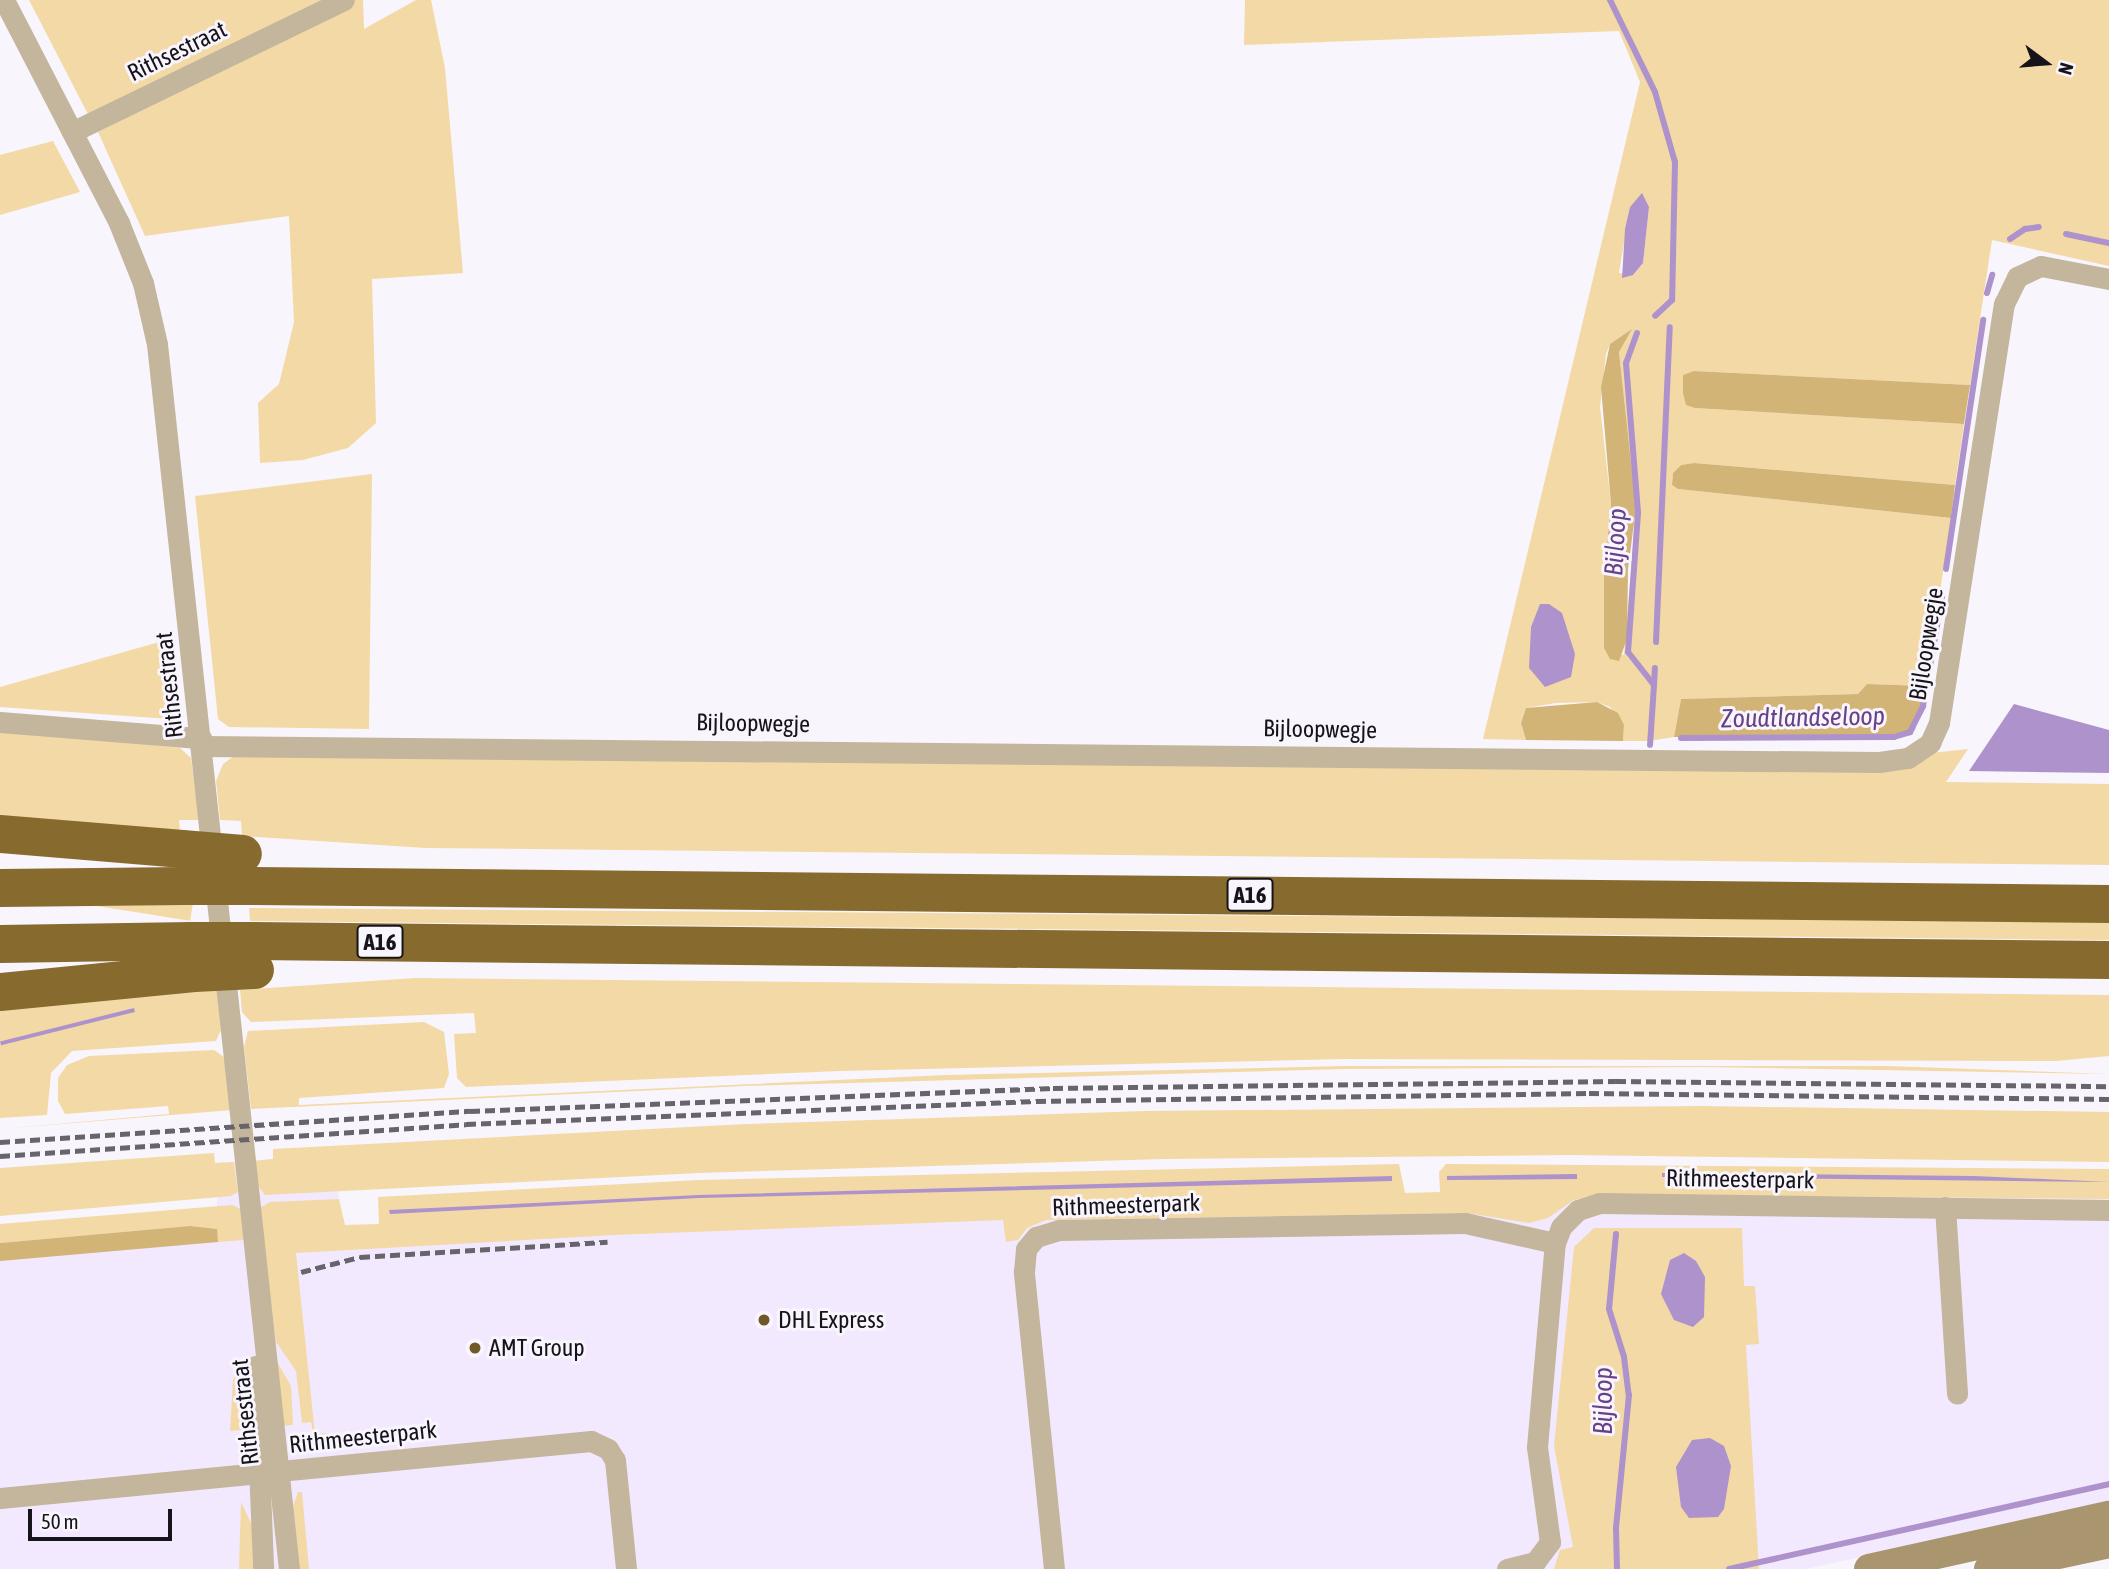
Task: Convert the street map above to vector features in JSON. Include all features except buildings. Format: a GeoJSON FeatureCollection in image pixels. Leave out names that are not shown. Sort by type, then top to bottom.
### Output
{"type":"FeatureCollection","features":[{"type":"Feature","properties":{"kind":"highway","name":"A16"},"geometry":{"type":"LineString","coordinates":[[0,834],[183,867],[245,870],[390,887],[2109,904]]}},
{"type":"Feature","properties":{"kind":"highway","name":"A16"},"geometry":{"type":"LineString","coordinates":[[0,888],[183,867]]}},
{"type":"Feature","properties":{"kind":"highway","name":"A16"},"geometry":{"type":"LineString","coordinates":[[0,944],[193,957],[509,943],[2109,960]]}},
{"type":"Feature","properties":{"kind":"highway","name":"A16"},"geometry":{"type":"LineString","coordinates":[[0,992],[193,957]]}},
{"type":"Feature","properties":{"kind":"main road"},"geometry":{"type":"LineString","coordinates":[[1869,1569],[2109,1517]]}},
{"type":"Feature","properties":{"kind":"main road"},"geometry":{"type":"LineString","coordinates":[[1989,1569],[2109,1543]]}},
{"type":"Feature","properties":{"kind":"street","name":"Rithsestraat"},"geometry":{"type":"LineString","coordinates":[[4,0],[119,223],[143,283],[157,344],[289,1569]]}},
{"type":"Feature","properties":{"kind":"street","name":"Rithsestraat"},"geometry":{"type":"LineString","coordinates":[[72,132],[344,0]]}},
{"type":"Feature","properties":{"kind":"street","name":"Bijloopwegje"},"geometry":{"type":"LineString","coordinates":[[0,722],[201,742],[1879,762],[1908,758],[1930,743],[1939,723],[2004,304],[2017,277],[2040,266],[2109,279]]}},
{"type":"Feature","properties":{"kind":"street","name":"Rithmeesterpark"},"geometry":{"type":"LineString","coordinates":[[1507,1569],[1535,1562],[1550,1542],[1537,1447],[1555,1243],[1571,1215],[1599,1203],[2109,1210]]}},
{"type":"Feature","properties":{"kind":"street"},"geometry":{"type":"LineString","coordinates":[[1945,1207],[1957,1394]]}},
{"type":"Feature","properties":{"kind":"street","name":"Rithmeesterpark"},"geometry":{"type":"LineString","coordinates":[[1054,1569],[1024,1272],[1026,1249],[1036,1237],[1059,1230],[1465,1223],[1555,1243]]}},
{"type":"Feature","properties":{"kind":"street","name":"Rithsestraat"},"geometry":{"type":"LineString","coordinates":[[253,1248],[256,1474],[263,1569]]}},
{"type":"Feature","properties":{"kind":"street","name":"Rithmeesterpark"},"geometry":{"type":"LineString","coordinates":[[0,1498],[591,1441],[608,1449],[615,1461],[626,1569]]}},
{"type":"Feature","properties":{"kind":"shaded area"},"geometry":{"type":"Polygon","coordinates":[[[29,0],[322,0],[91,120],[29,0]]]}},
{"type":"Feature","properties":{"kind":"shaded area"},"geometry":{"type":"Polygon","coordinates":[[[349,0],[363,0],[364,29],[416,0],[431,0],[445,68],[463,273],[372,279],[376,423],[348,448],[303,460],[260,463],[258,403],[279,384],[294,322],[289,216],[145,236],[98,132],[349,0]]]}},
{"type":"Feature","properties":{"kind":"shaded area"},"geometry":{"type":"Polygon","coordinates":[[[1245,0],[2109,0],[2109,266],[1992,240],[1970,385],[1694,371],[1683,376],[1695,408],[1964,424],[1955,485],[1694,463],[1681,465],[1673,473],[1672,485],[1678,489],[1951,518],[1926,686],[1867,684],[1858,694],[1681,699],[1674,737],[1649,741],[1623,741],[1624,725],[1610,707],[1597,702],[1556,703],[1526,708],[1521,723],[1526,740],[1483,739],[1640,82],[1619,31],[1244,45],[1245,0]],[[1630,207],[1619,273],[1633,275],[1643,263],[1649,207],[1630,207]],[[1631,330],[1610,344],[1606,354],[1600,407],[1611,504],[1604,575],[1604,648],[1624,655],[1636,508],[1619,352],[1631,330]]]}},
{"type":"Feature","properties":{"kind":"shaded area"},"geometry":{"type":"Polygon","coordinates":[[[53,141],[80,192],[0,215],[0,155],[53,141]]]}},
{"type":"Feature","properties":{"kind":"shaded area"},"geometry":{"type":"Polygon","coordinates":[[[1642,193],[1649,207],[1643,263],[1633,275],[1622,278],[1625,229],[1630,207],[1642,193]]]}},
{"type":"Feature","properties":{"kind":"shaded area"},"geometry":{"type":"Polygon","coordinates":[[[1632,329],[1619,352],[1636,508],[1628,569],[1627,639],[1619,661],[1610,659],[1604,648],[1604,575],[1611,504],[1601,387],[1610,344],[1632,329]]]}},
{"type":"Feature","properties":{"kind":"shaded area"},"geometry":{"type":"Polygon","coordinates":[[[1694,371],[1970,385],[1964,424],[1695,408],[1686,405],[1683,393],[1683,375],[1694,371]]]}},
{"type":"Feature","properties":{"kind":"shaded area"},"geometry":{"type":"Polygon","coordinates":[[[1694,463],[1955,485],[1951,518],[1678,489],[1672,485],[1673,473],[1681,465],[1694,463]]]}},
{"type":"Feature","properties":{"kind":"shaded area"},"geometry":{"type":"Polygon","coordinates":[[[372,474],[369,729],[229,727],[218,719],[195,496],[372,474]]]}},
{"type":"Feature","properties":{"kind":"shaded area"},"geometry":{"type":"Polygon","coordinates":[[[1540,604],[1549,604],[1562,613],[1575,654],[1571,677],[1545,687],[1529,668],[1531,627],[1540,604]]]}},
{"type":"Feature","properties":{"kind":"shaded area"},"geometry":{"type":"Polygon","coordinates":[[[170,639],[177,707],[169,719],[0,707],[0,687],[170,639]]]}},
{"type":"Feature","properties":{"kind":"shaded area"},"geometry":{"type":"Polygon","coordinates":[[[1867,684],[1926,686],[1915,730],[1909,735],[1844,739],[1674,737],[1681,699],[1858,694],[1867,684]]]}},
{"type":"Feature","properties":{"kind":"shaded area"},"geometry":{"type":"Polygon","coordinates":[[[1597,702],[1618,713],[1624,725],[1623,741],[1526,740],[1521,723],[1526,708],[1597,702]]]}},
{"type":"Feature","properties":{"kind":"shaded area"},"geometry":{"type":"Polygon","coordinates":[[[2014,704],[2109,730],[2109,773],[1969,771],[2014,704]]]}},
{"type":"Feature","properties":{"kind":"shaded area"},"geometry":{"type":"Polygon","coordinates":[[[0,728],[180,748],[191,758],[199,820],[179,820],[180,832],[0,818],[0,728]]]}},
{"type":"Feature","properties":{"kind":"shaded area"},"geometry":{"type":"Polygon","coordinates":[[[1968,749],[1946,782],[2109,784],[2109,865],[425,848],[242,836],[241,821],[220,820],[216,781],[223,764],[234,756],[1931,753],[1968,749]]]}},
{"type":"Feature","properties":{"kind":"shaded area"},"geometry":{"type":"Polygon","coordinates":[[[2,873],[193,903],[190,921],[0,891],[2,873]]]}},
{"type":"Feature","properties":{"kind":"shaded area"},"geometry":{"type":"Polygon","coordinates":[[[249,908],[2109,922],[2109,940],[250,921],[249,908]]]}},
{"type":"Feature","properties":{"kind":"shaded area"},"geometry":{"type":"Polygon","coordinates":[[[415,978],[2109,995],[2109,1056],[2056,1061],[1344,1059],[840,1071],[466,1087],[457,1078],[454,1034],[476,1033],[474,1013],[251,1022],[242,1012],[240,990],[415,978]]]}},
{"type":"Feature","properties":{"kind":"shaded area"},"geometry":{"type":"Polygon","coordinates":[[[217,990],[221,1030],[216,1041],[72,1051],[51,1073],[47,1115],[0,1118],[0,999],[217,990]]]}},
{"type":"Feature","properties":{"kind":"shaded area"},"geometry":{"type":"Polygon","coordinates":[[[134,1008],[135,1012],[1,1045],[0,1041],[134,1008]]]}},
{"type":"Feature","properties":{"kind":"shaded area"},"geometry":{"type":"Polygon","coordinates":[[[424,1022],[444,1032],[449,1074],[444,1088],[299,1098],[299,1105],[946,1075],[1344,1066],[1888,1066],[2109,1074],[1703,1067],[1345,1069],[744,1086],[251,1109],[244,1047],[248,1031],[424,1022]]]}},
{"type":"Feature","properties":{"kind":"shaded area"},"geometry":{"type":"Polygon","coordinates":[[[214,1050],[224,1057],[232,1110],[0,1129],[169,1114],[168,1106],[65,1114],[58,1101],[58,1078],[67,1065],[89,1056],[214,1050]]]}},
{"type":"Feature","properties":{"kind":"shaded area"},"geometry":{"type":"Polygon","coordinates":[[[1702,1106],[2109,1112],[2109,1162],[1568,1155],[1163,1159],[699,1173],[265,1195],[258,1186],[253,1161],[273,1159],[273,1149],[746,1124],[1145,1111],[1702,1106]]]}},
{"type":"Feature","properties":{"kind":"shaded area"},"geometry":{"type":"Polygon","coordinates":[[[214,1153],[215,1163],[234,1162],[238,1192],[231,1196],[0,1216],[0,1168],[214,1153]]]}},
{"type":"Feature","properties":{"kind":"shaded area"},"geometry":{"type":"Polygon","coordinates":[[[271,1159],[338,1189],[340,1229],[2109,1172],[2109,1503],[1806,1569],[0,1569],[0,1226],[217,1208],[217,1163],[271,1159]]]}},
{"type":"Feature","properties":{"kind":"shaded area"},"geometry":{"type":"Polygon","coordinates":[[[1399,1164],[1405,1193],[1440,1192],[1439,1172],[1446,1164],[2109,1169],[2109,1199],[1601,1194],[1574,1200],[1548,1218],[1529,1223],[1467,1213],[1046,1220],[1027,1228],[1018,1240],[1006,1242],[1003,1220],[614,1235],[296,1253],[315,1434],[329,1433],[331,1446],[316,1448],[311,1422],[302,1423],[296,1371],[276,1342],[258,1209],[270,1202],[339,1199],[345,1225],[379,1224],[378,1197],[699,1180],[1399,1164]]]}},
{"type":"Feature","properties":{"kind":"shaded area"},"geometry":{"type":"Polygon","coordinates":[[[1662,1173],[1974,1176],[2109,1182],[1662,1177],[1662,1173]]]}},
{"type":"Feature","properties":{"kind":"shaded area"},"geometry":{"type":"Polygon","coordinates":[[[1577,1174],[1577,1179],[1447,1180],[1447,1176],[1577,1174]]]}},
{"type":"Feature","properties":{"kind":"shaded area"},"geometry":{"type":"Polygon","coordinates":[[[1392,1176],[1392,1181],[699,1198],[390,1214],[389,1210],[699,1195],[1392,1176]]]}},
{"type":"Feature","properties":{"kind":"shaded area"},"geometry":{"type":"Polygon","coordinates":[[[232,1205],[241,1209],[244,1240],[218,1242],[216,1229],[190,1226],[0,1243],[0,1224],[232,1205]]]}},
{"type":"Feature","properties":{"kind":"shaded area"},"geometry":{"type":"Polygon","coordinates":[[[190,1226],[217,1229],[218,1242],[0,1261],[0,1243],[190,1226]]]}},
{"type":"Feature","properties":{"kind":"shaded area"},"geometry":{"type":"Polygon","coordinates":[[[1594,1228],[1742,1228],[1744,1286],[1755,1286],[1759,1344],[1746,1345],[1759,1569],[1554,1569],[1560,1550],[1573,1547],[1554,1446],[1574,1247],[1594,1228]]]}},
{"type":"Feature","properties":{"kind":"shaded area"},"geometry":{"type":"Polygon","coordinates":[[[1684,1253],[1696,1261],[1705,1277],[1704,1317],[1693,1327],[1674,1320],[1661,1294],[1670,1260],[1684,1253]]]}},
{"type":"Feature","properties":{"kind":"shaded area"},"geometry":{"type":"Polygon","coordinates":[[[247,1355],[249,1429],[230,1431],[233,1380],[247,1355]]]}},
{"type":"Feature","properties":{"kind":"shaded area"},"geometry":{"type":"Polygon","coordinates":[[[273,1355],[291,1386],[293,1425],[280,1426],[273,1355]]]}},
{"type":"Feature","properties":{"kind":"shaded area"},"geometry":{"type":"Polygon","coordinates":[[[1710,1438],[1724,1446],[1731,1466],[1724,1509],[1718,1517],[1689,1518],[1681,1507],[1676,1467],[1692,1440],[1710,1438]]]}},
{"type":"Feature","properties":{"kind":"shaded area"},"geometry":{"type":"Polygon","coordinates":[[[298,1492],[302,1492],[309,1569],[295,1569],[290,1515],[298,1492]]]}},
{"type":"Feature","properties":{"kind":"shaded area"},"geometry":{"type":"Polygon","coordinates":[[[241,1502],[252,1525],[253,1569],[239,1569],[241,1502]]]}},
{"type":"Feature","properties":{"kind":"waterway","name":"Bijloop"},"geometry":{"type":"LineString","coordinates":[[1610,0],[1655,92],[1675,162],[1672,300],[1655,316]]}},
{"type":"Feature","properties":{"kind":"waterway","name":"Zoudtlandseloop"},"geometry":{"type":"LineString","coordinates":[[2010,239],[2025,229],[2039,227]]}},
{"type":"Feature","properties":{"kind":"waterway","name":"Zoudtlandseloop"},"geometry":{"type":"LineString","coordinates":[[2066,234],[2109,243]]}},
{"type":"Feature","properties":{"kind":"waterway","name":"Zoudtlandseloop"},"geometry":{"type":"LineString","coordinates":[[1987,293],[1992,275]]}},
{"type":"Feature","properties":{"kind":"waterway","name":"Zoudtlandseloop"},"geometry":{"type":"LineString","coordinates":[[1946,569],[1983,320]]}},
{"type":"Feature","properties":{"kind":"waterway"},"geometry":{"type":"LineString","coordinates":[[1656,642],[1670,327]]}},
{"type":"Feature","properties":{"kind":"waterway","name":"Bijloop"},"geometry":{"type":"LineString","coordinates":[[1637,333],[1626,363],[1638,513],[1628,652],[1654,685],[1650,745]]}},
{"type":"Feature","properties":{"kind":"waterway","name":"Zoudtlandseloop"},"geometry":{"type":"LineString","coordinates":[[1681,738],[1894,737],[1910,732],[1923,706],[1942,597]]}},
{"type":"Feature","properties":{"kind":"waterway"},"geometry":{"type":"LineString","coordinates":[[1654,685],[1655,668]]}},
{"type":"Feature","properties":{"kind":"waterway","name":"Bijloop"},"geometry":{"type":"LineString","coordinates":[[1616,1234],[1609,1309],[1624,1357],[1629,1395],[1616,1528],[1617,1569]]}},
{"type":"Feature","properties":{"kind":"waterway"},"geometry":{"type":"LineString","coordinates":[[1729,1569],[2109,1484]]}},
{"type":"Feature","properties":{"kind":"railway"},"geometry":{"type":"LineString","coordinates":[[0,1142],[470,1111],[1053,1088],[1616,1081],[2109,1086]]}},
{"type":"Feature","properties":{"kind":"railway"},"geometry":{"type":"LineString","coordinates":[[0,1156],[466,1124],[1036,1101],[1589,1093],[2109,1099]]}},
{"type":"Feature","properties":{"kind":"railway"},"geometry":{"type":"LineString","coordinates":[[301,1272],[360,1257],[608,1242]]}},
{"type":"Feature","properties":{"kind":"place","name":"DHL Express"},"geometry":{"type":"Point","coordinates":[764,1320]}},
{"type":"Feature","properties":{"kind":"place","name":"AMT Group"},"geometry":{"type":"Point","coordinates":[475,1348]}}]}
